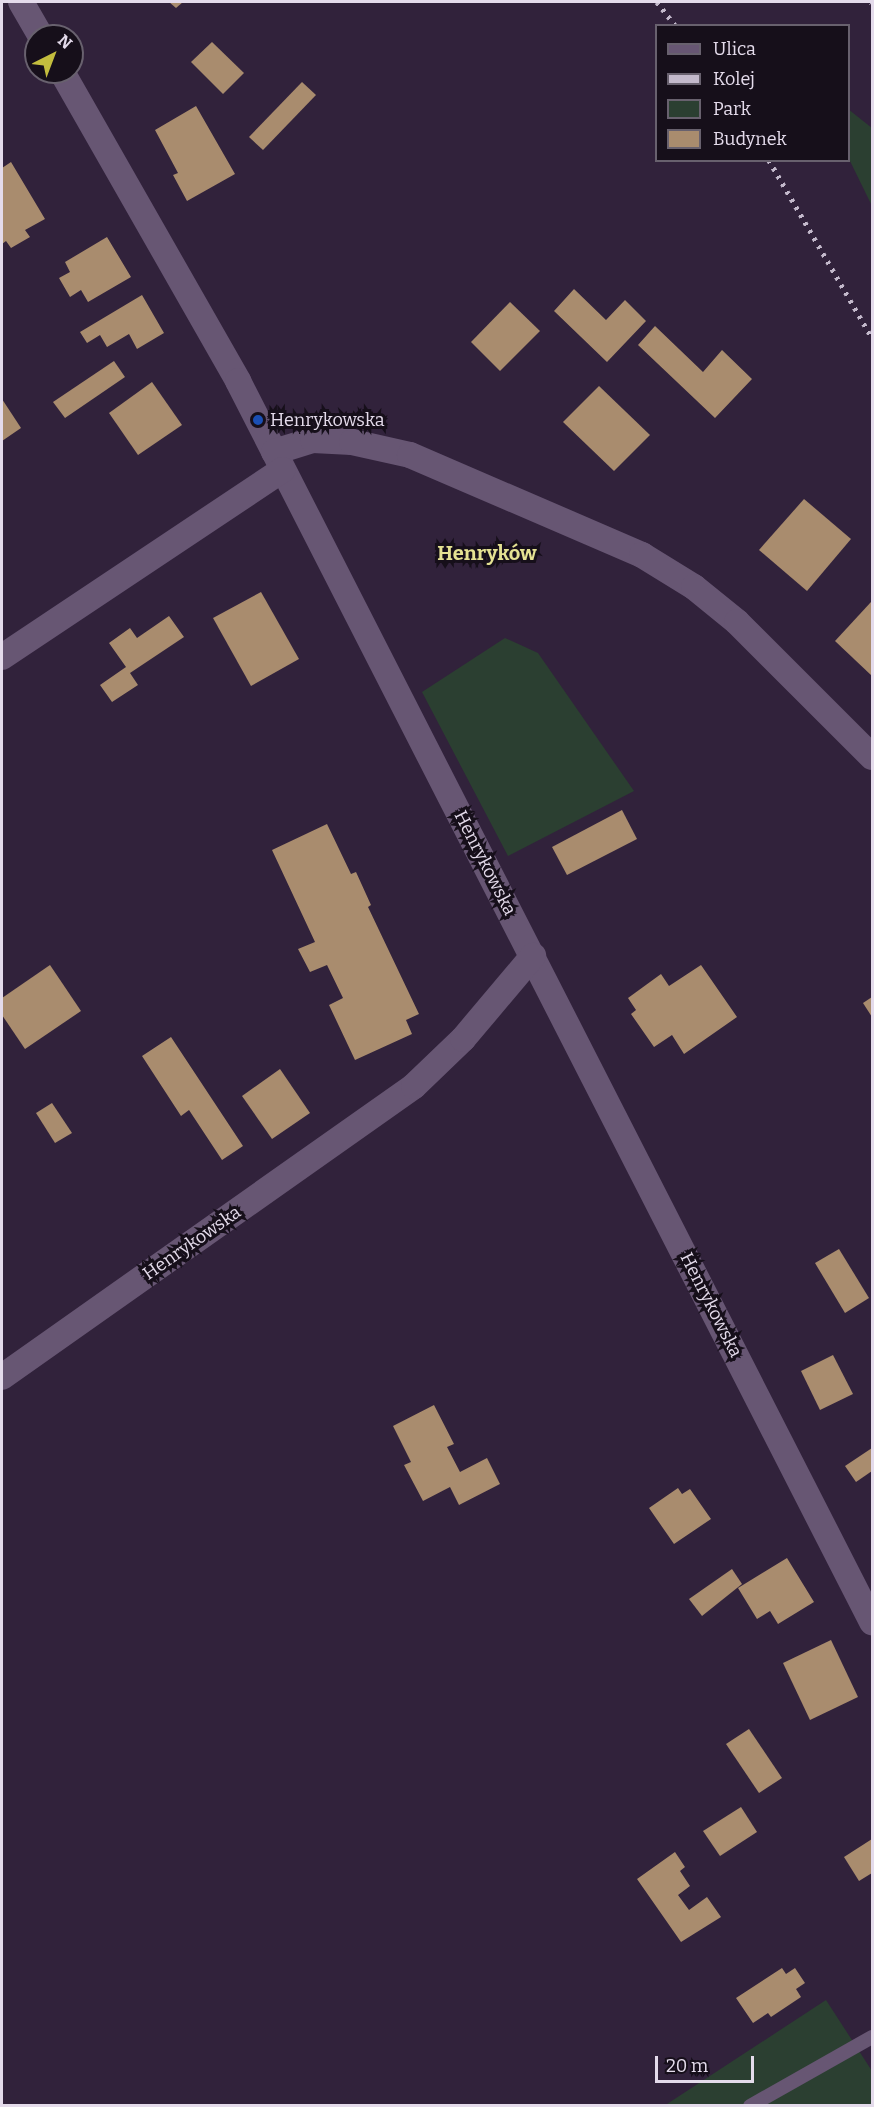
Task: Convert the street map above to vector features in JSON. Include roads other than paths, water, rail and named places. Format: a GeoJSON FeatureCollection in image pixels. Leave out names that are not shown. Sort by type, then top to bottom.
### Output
{"type":"FeatureCollection","features":[{"type":"Feature","properties":{"kind":"street"},"geometry":{"type":"LineString","coordinates":[[21,2],[34,24]]}},
{"type":"Feature","properties":{"kind":"street","name":"Henrykowska"},"geometry":{"type":"LineString","coordinates":[[69,84],[238,381],[873,1622]]}},
{"type":"Feature","properties":{"kind":"street"},"geometry":{"type":"LineString","coordinates":[[2,657],[278,461],[313,440],[352,442],[410,455],[642,555],[694,587],[737,622],[873,757]]}},
{"type":"Feature","properties":{"kind":"street","name":"Henrykowska"},"geometry":{"type":"LineString","coordinates":[[2,1377],[414,1086],[463,1039],[533,956]]}},
{"type":"Feature","properties":{"kind":"lane"},"geometry":{"type":"LineString","coordinates":[[750,2106],[873,2037]]}},
{"type":"Feature","properties":{"kind":"railway"},"geometry":{"type":"LineString","coordinates":[[657,2],[674,24]]}},
{"type":"Feature","properties":{"kind":"railway"},"geometry":{"type":"LineString","coordinates":[[770,162],[872,338]]}},
{"type":"Feature","properties":{"kind":"place","name":"Henrykowska"},"geometry":{"type":"Point","coordinates":[258,420]}},
{"type":"Feature","properties":{"kind":"district","name":"Henryków"},"geometry":{"type":"Point","coordinates":[487,553]}}]}
